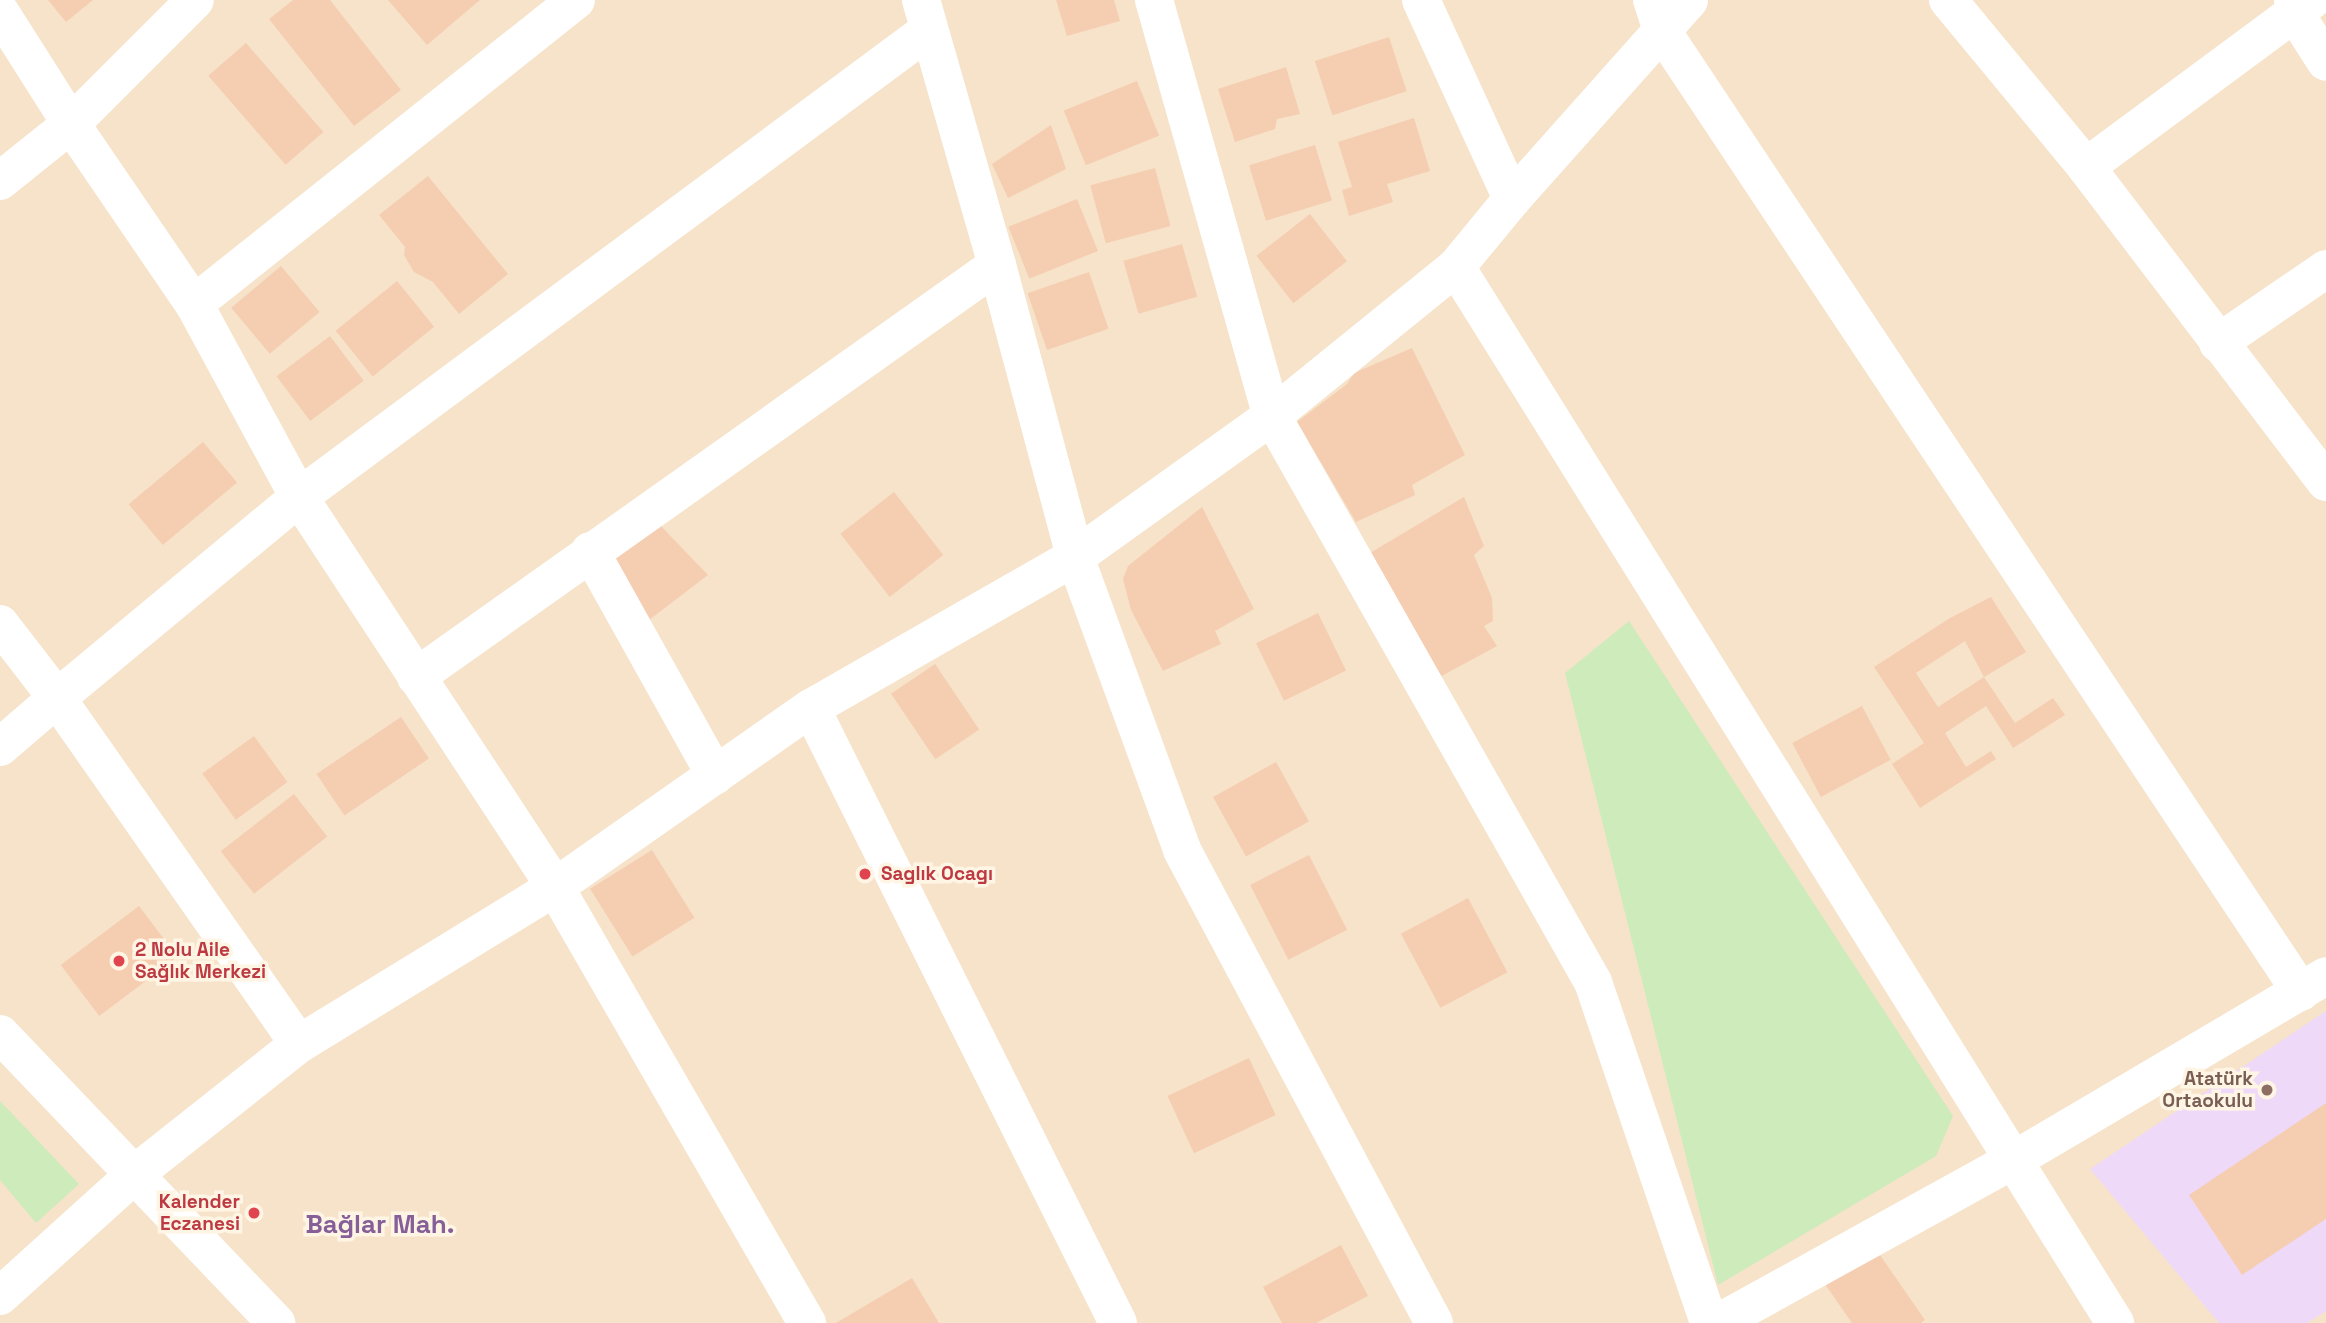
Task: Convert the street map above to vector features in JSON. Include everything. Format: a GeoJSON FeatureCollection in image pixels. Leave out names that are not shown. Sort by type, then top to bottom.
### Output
{"type":"FeatureCollection","features":[{"type":"Feature","properties":{"kind":"street"},"geometry":{"type":"LineString","coordinates":[[0,181],[71,124],[195,0]]}},
{"type":"Feature","properties":{"kind":"street"},"geometry":{"type":"LineString","coordinates":[[194,304],[576,0]]}},
{"type":"Feature","properties":{"kind":"street"},"geometry":{"type":"LineString","coordinates":[[1154,0],[1272,416],[1593,982],[1709,1323]]}},
{"type":"Feature","properties":{"kind":"street"},"geometry":{"type":"LineString","coordinates":[[1421,0],[1512,199]]}},
{"type":"Feature","properties":{"kind":"street"},"geometry":{"type":"LineString","coordinates":[[0,1296],[136,1173],[299,1044],[555,887],[811,708],[1074,556],[1272,416],[1456,267],[1657,15],[1689,0]]}},
{"type":"Feature","properties":{"kind":"street"},"geometry":{"type":"LineString","coordinates":[[2086,167],[2300,4],[2326,62]]}},
{"type":"Feature","properties":{"kind":"street"},"geometry":{"type":"LineString","coordinates":[[1960,5],[2326,482]]}},
{"type":"Feature","properties":{"kind":"street"},"geometry":{"type":"LineString","coordinates":[[0,12],[71,124],[194,304],[299,497],[555,887],[807,1323]]}},
{"type":"Feature","properties":{"kind":"street"},"geometry":{"type":"LineString","coordinates":[[0,747],[299,497],[925,15],[997,265],[1074,556],[1182,850],[1434,1323]]}},
{"type":"Feature","properties":{"kind":"street"},"geometry":{"type":"LineString","coordinates":[[1657,15],[2314,984],[2012,1161],[1718,1323]]}},
{"type":"Feature","properties":{"kind":"street"},"geometry":{"type":"LineString","coordinates":[[416,677],[590,551],[997,265]]}},
{"type":"Feature","properties":{"kind":"street"},"geometry":{"type":"LineString","coordinates":[[1456,267],[2115,1323]]}},
{"type":"Feature","properties":{"kind":"street"},"geometry":{"type":"LineString","coordinates":[[2218,343],[2326,268]]}},
{"type":"Feature","properties":{"kind":"street"},"geometry":{"type":"LineString","coordinates":[[590,551],[715,775]]}},
{"type":"Feature","properties":{"kind":"street"},"geometry":{"type":"LineString","coordinates":[[0,624],[57,698],[299,1044]]}},
{"type":"Feature","properties":{"kind":"street"},"geometry":{"type":"LineString","coordinates":[[811,708],[1118,1323]]}},
{"type":"Feature","properties":{"kind":"street"},"geometry":{"type":"LineString","coordinates":[[0,1034],[136,1173],[276,1323]]}},
{"type":"Feature","properties":{"kind":"shaded area"},"geometry":{"type":"Polygon","coordinates":[[[0,0],[2326,0],[2326,1323],[0,1323],[0,0]]]}},
{"type":"Feature","properties":{"kind":"shaded area","name":"Atatürk Ortaokulu"},"geometry":{"type":"Polygon","coordinates":[[[2326,1011],[2326,1311],[2307,1323],[2219,1323],[2090,1169],[2326,1011]]]}},
{"type":"Feature","properties":{"kind":"green space"},"geometry":{"type":"Polygon","coordinates":[[[1629,621],[1953,1116],[1936,1156],[1718,1285],[1565,673],[1629,621]]]}},
{"type":"Feature","properties":{"kind":"green space"},"geometry":{"type":"Polygon","coordinates":[[[0,1101],[79,1184],[36,1223],[0,1180],[0,1101]]]}},
{"type":"Feature","properties":{"kind":"building"},"geometry":{"type":"Polygon","coordinates":[[[48,0],[93,0],[66,22],[48,0]]]}},
{"type":"Feature","properties":{"kind":"building"},"geometry":{"type":"Polygon","coordinates":[[[293,0],[330,0],[401,90],[354,126],[269,19],[293,0]]]}},
{"type":"Feature","properties":{"kind":"building"},"geometry":{"type":"Polygon","coordinates":[[[388,0],[480,0],[427,45],[388,0]]]}},
{"type":"Feature","properties":{"kind":"building"},"geometry":{"type":"Polygon","coordinates":[[[1056,0],[1114,0],[1120,21],[1067,36],[1056,0]]]}},
{"type":"Feature","properties":{"kind":"building"},"geometry":{"type":"Polygon","coordinates":[[[1389,37],[1407,91],[1332,115],[1315,61],[1389,37]]]}},
{"type":"Feature","properties":{"kind":"building"},"geometry":{"type":"Polygon","coordinates":[[[246,43],[323,132],[286,165],[208,76],[246,43]]]}},
{"type":"Feature","properties":{"kind":"building"},"geometry":{"type":"Polygon","coordinates":[[[1286,67],[1300,114],[1277,119],[1275,129],[1235,142],[1218,89],[1286,67]]]}},
{"type":"Feature","properties":{"kind":"building"},"geometry":{"type":"Polygon","coordinates":[[[1137,81],[1159,136],[1086,165],[1064,111],[1137,81]]]}},
{"type":"Feature","properties":{"kind":"building"},"geometry":{"type":"Polygon","coordinates":[[[1414,118],[1430,171],[1387,184],[1393,202],[1349,216],[1342,190],[1352,187],[1338,142],[1414,118]]]}},
{"type":"Feature","properties":{"kind":"building"},"geometry":{"type":"Polygon","coordinates":[[[1051,125],[1066,169],[1008,198],[992,164],[1051,125]]]}},
{"type":"Feature","properties":{"kind":"building"},"geometry":{"type":"Polygon","coordinates":[[[1315,145],[1332,200],[1266,221],[1249,165],[1315,145]]]}},
{"type":"Feature","properties":{"kind":"building"},"geometry":{"type":"Polygon","coordinates":[[[1155,168],[1171,226],[1106,243],[1090,185],[1155,168]]]}},
{"type":"Feature","properties":{"kind":"building"},"geometry":{"type":"Polygon","coordinates":[[[428,176],[508,274],[459,314],[433,282],[414,272],[404,255],[405,247],[379,215],[428,176]]]}},
{"type":"Feature","properties":{"kind":"building"},"geometry":{"type":"Polygon","coordinates":[[[1077,199],[1098,251],[1029,279],[1008,227],[1077,199]]]}},
{"type":"Feature","properties":{"kind":"building"},"geometry":{"type":"Polygon","coordinates":[[[1310,214],[1347,261],[1293,303],[1256,256],[1310,214]]]}},
{"type":"Feature","properties":{"kind":"building"},"geometry":{"type":"Polygon","coordinates":[[[1182,244],[1197,297],[1139,314],[1123,261],[1182,244]]]}},
{"type":"Feature","properties":{"kind":"building"},"geometry":{"type":"Polygon","coordinates":[[[281,266],[320,312],[270,354],[231,308],[281,266]]]}},
{"type":"Feature","properties":{"kind":"building"},"geometry":{"type":"Polygon","coordinates":[[[1089,272],[1109,329],[1047,350],[1028,293],[1089,272]]]}},
{"type":"Feature","properties":{"kind":"building"},"geometry":{"type":"Polygon","coordinates":[[[397,281],[434,327],[373,377],[336,331],[397,281]]]}},
{"type":"Feature","properties":{"kind":"building"},"geometry":{"type":"Polygon","coordinates":[[[330,336],[364,381],[310,421],[276,376],[330,336]]]}},
{"type":"Feature","properties":{"kind":"building"},"geometry":{"type":"Polygon","coordinates":[[[1412,348],[1465,455],[1412,485],[1415,495],[1356,522],[1297,422],[1347,384],[1354,373],[1412,348]]]}},
{"type":"Feature","properties":{"kind":"building"},"geometry":{"type":"Polygon","coordinates":[[[203,442],[237,483],[163,545],[129,504],[203,442]]]}},
{"type":"Feature","properties":{"kind":"building"},"geometry":{"type":"Polygon","coordinates":[[[894,492],[943,555],[890,597],[840,534],[894,492]]]}},
{"type":"Feature","properties":{"kind":"building"},"geometry":{"type":"Polygon","coordinates":[[[1464,497],[1484,546],[1474,555],[1492,598],[1493,621],[1484,626],[1497,646],[1438,678],[1370,553],[1464,497]]]}},
{"type":"Feature","properties":{"kind":"building"},"geometry":{"type":"Polygon","coordinates":[[[1202,507],[1254,609],[1215,631],[1221,644],[1163,671],[1131,610],[1123,579],[1128,566],[1202,507]]]}},
{"type":"Feature","properties":{"kind":"building"},"geometry":{"type":"Polygon","coordinates":[[[657,522],[708,575],[649,620],[609,558],[657,522]]]}},
{"type":"Feature","properties":{"kind":"building"},"geometry":{"type":"Polygon","coordinates":[[[1991,597],[2026,652],[1984,677],[2015,723],[2053,698],[2065,715],[2013,748],[1986,706],[1945,733],[1966,767],[1991,751],[1996,759],[1920,808],[1892,764],[1924,743],[1874,667],[1950,618],[1991,597]],[[1965,641],[1916,673],[1938,707],[1984,677],[1965,641]]]}},
{"type":"Feature","properties":{"kind":"building"},"geometry":{"type":"Polygon","coordinates":[[[1318,613],[1346,671],[1284,701],[1256,643],[1318,613]]]}},
{"type":"Feature","properties":{"kind":"building"},"geometry":{"type":"Polygon","coordinates":[[[935,664],[979,729],[935,759],[891,694],[935,664]]]}},
{"type":"Feature","properties":{"kind":"building"},"geometry":{"type":"Polygon","coordinates":[[[1862,706],[1891,760],[1821,797],[1792,743],[1862,706]]]}},
{"type":"Feature","properties":{"kind":"building"},"geometry":{"type":"Polygon","coordinates":[[[401,717],[429,758],[344,815],[316,774],[401,717]]]}},
{"type":"Feature","properties":{"kind":"building"},"geometry":{"type":"Polygon","coordinates":[[[254,736],[288,782],[236,820],[202,774],[254,736]]]}},
{"type":"Feature","properties":{"kind":"building"},"geometry":{"type":"Polygon","coordinates":[[[1276,762],[1309,821],[1246,856],[1213,797],[1276,762]]]}},
{"type":"Feature","properties":{"kind":"building"},"geometry":{"type":"Polygon","coordinates":[[[294,794],[327,837],[254,894],[221,851],[294,794]]]}},
{"type":"Feature","properties":{"kind":"building"},"geometry":{"type":"Polygon","coordinates":[[[652,850],[694,918],[632,957],[590,889],[652,850]]]}},
{"type":"Feature","properties":{"kind":"building"},"geometry":{"type":"Polygon","coordinates":[[[1309,855],[1347,930],[1288,960],[1250,885],[1309,855]]]}},
{"type":"Feature","properties":{"kind":"building"},"geometry":{"type":"Polygon","coordinates":[[[1468,898],[1507,972],[1440,1008],[1401,934],[1468,898]]]}},
{"type":"Feature","properties":{"kind":"building","name":"2 Nolu Aile Sağlık Merkezi"},"geometry":{"type":"Polygon","coordinates":[[[139,906],[178,957],[99,1016],[61,965],[139,906]]]}},
{"type":"Feature","properties":{"kind":"building"},"geometry":{"type":"Polygon","coordinates":[[[1249,1058],[1276,1115],[1194,1153],[1167,1096],[1249,1058]]]}},
{"type":"Feature","properties":{"kind":"building"},"geometry":{"type":"Polygon","coordinates":[[[2326,1103],[2326,1219],[2242,1275],[2189,1195],[2326,1103]]]}},
{"type":"Feature","properties":{"kind":"building"},"geometry":{"type":"Polygon","coordinates":[[[1871,1242],[1925,1320],[1921,1323],[1852,1323],[1820,1277],[1871,1242]]]}},
{"type":"Feature","properties":{"kind":"building"},"geometry":{"type":"Polygon","coordinates":[[[1341,1245],[1368,1296],[1316,1323],[1282,1323],[1263,1287],[1341,1245]]]}},
{"type":"Feature","properties":{"kind":"building"},"geometry":{"type":"Polygon","coordinates":[[[912,1278],[939,1323],[836,1323],[912,1278]]]}},
{"type":"Feature","properties":{"kind":"place","name":"Saglık Ocagı"},"geometry":{"type":"Point","coordinates":[865,874]}},
{"type":"Feature","properties":{"kind":"place","name":"2 Nolu Aile Sağlık Merkezi"},"geometry":{"type":"Point","coordinates":[119,961]}},
{"type":"Feature","properties":{"kind":"place","name":"Atatürk Ortaokulu"},"geometry":{"type":"Point","coordinates":[2267,1090]}},
{"type":"Feature","properties":{"kind":"place","name":"Kalender Eczanesi"},"geometry":{"type":"Point","coordinates":[254,1213]}},
{"type":"Feature","properties":{"kind":"district","name":"Bağlar Mah."},"geometry":{"type":"Point","coordinates":[380,1225]}}]}
